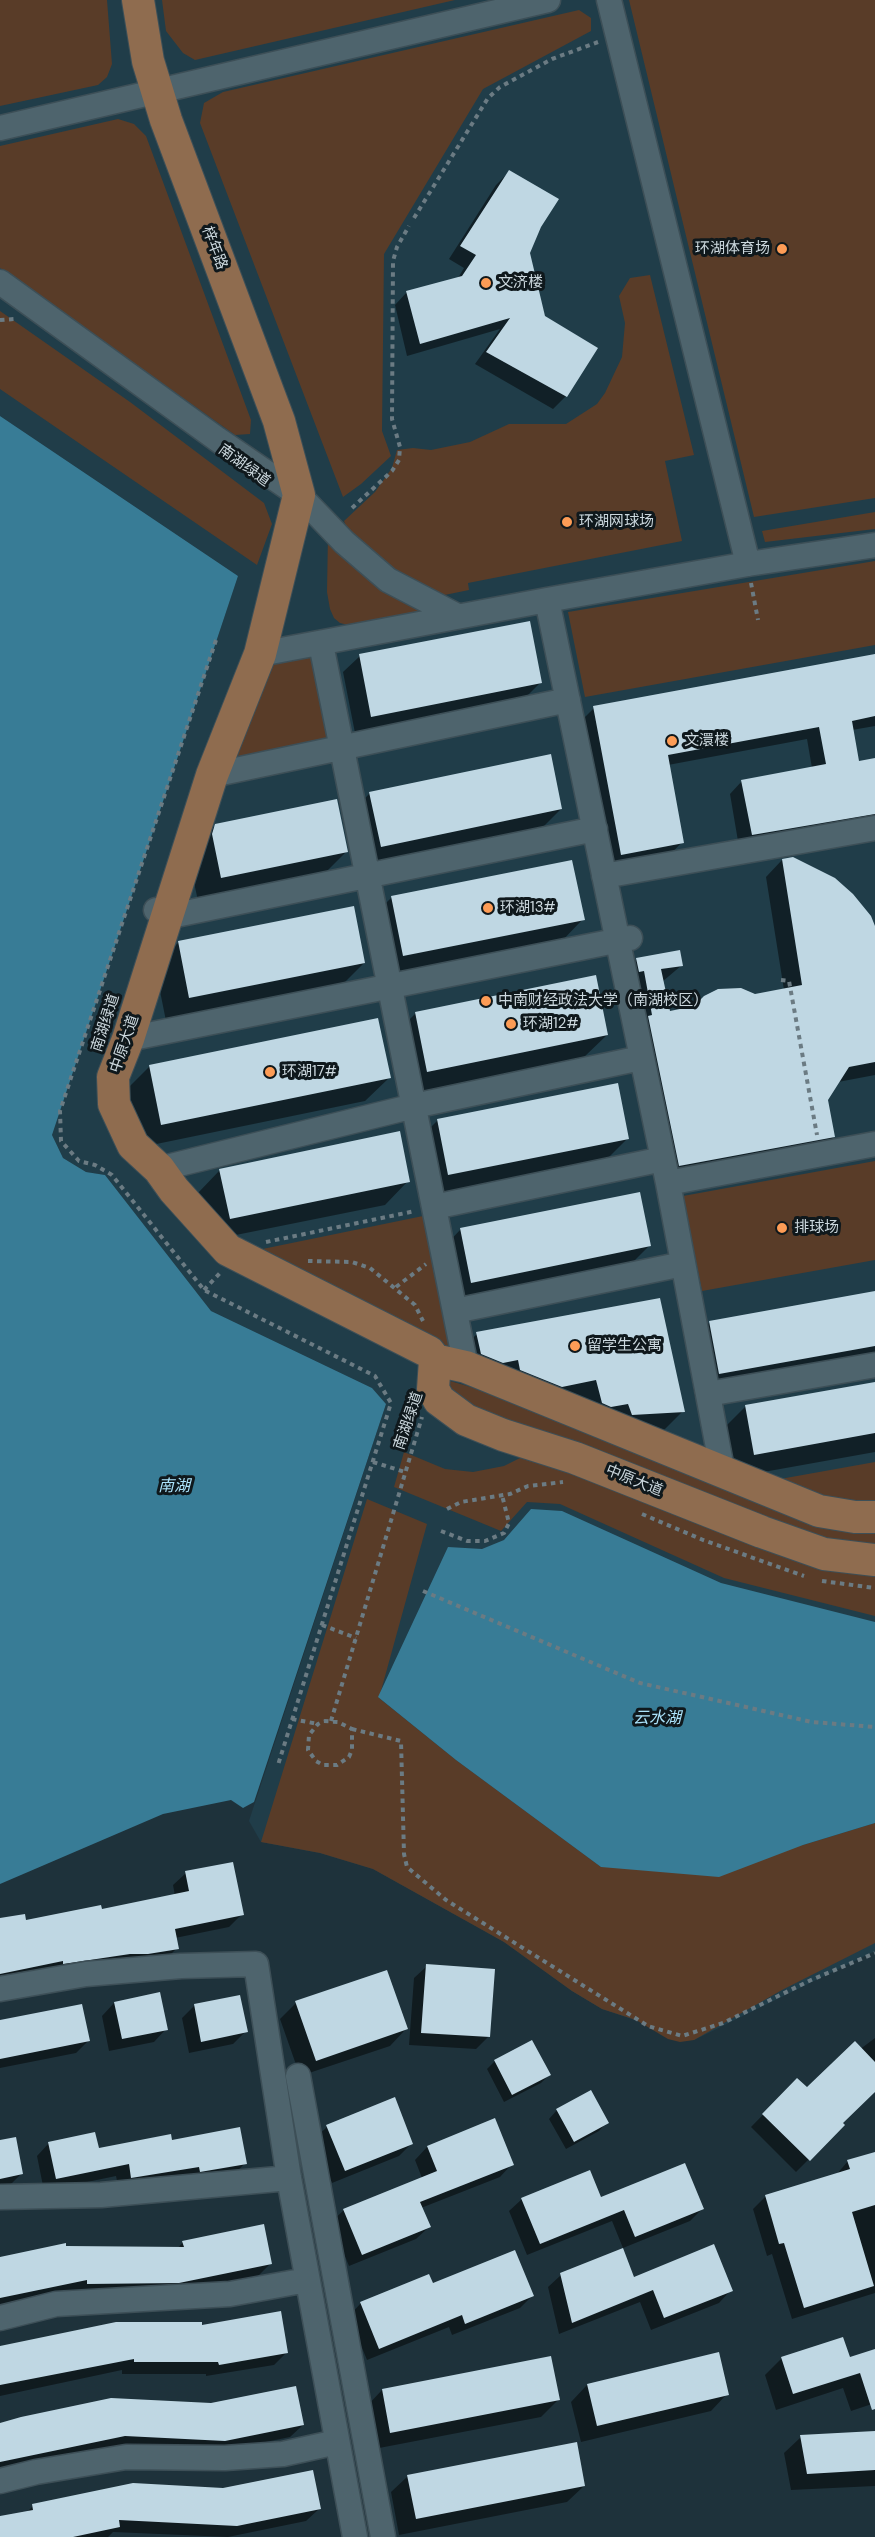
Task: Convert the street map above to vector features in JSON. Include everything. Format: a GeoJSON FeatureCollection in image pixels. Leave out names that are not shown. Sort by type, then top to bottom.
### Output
{"type":"FeatureCollection","features":[{"type":"Feature","properties":{"kind":"main road","name":"梓年路"},"geometry":{"type":"LineString","coordinates":[[138,0],[148,61],[166,120],[279,421],[299,495]]}},
{"type":"Feature","properties":{"kind":"main road","name":"中原大道"},"geometry":{"type":"LineString","coordinates":[[299,495],[260,654],[161,913],[128,1039],[113,1077],[114,1104],[133,1145],[159,1169],[226,1259],[266,1269],[432,1367],[466,1367],[723,1474],[798,1495],[819,1510],[855,1517],[875,1517]]}},
{"type":"Feature","properties":{"kind":"main road","name":"中原大道"},"geometry":{"type":"LineString","coordinates":[[432,1367],[439,1400],[466,1420],[503,1435],[576,1458],[762,1532],[824,1554],[842,1558],[875,1560]]}},
{"type":"Feature","properties":{"kind":"street"},"geometry":{"type":"LineString","coordinates":[[0,128],[548,0]]}},
{"type":"Feature","properties":{"kind":"street"},"geometry":{"type":"LineString","coordinates":[[609,0],[748,564]]}},
{"type":"Feature","properties":{"kind":"street"},"geometry":{"type":"LineString","coordinates":[[0,282],[207,432],[299,495],[344,542],[388,580],[457,616]]}},
{"type":"Feature","properties":{"kind":"street"},"geometry":{"type":"LineString","coordinates":[[260,654],[457,616],[748,564],[875,544]]}},
{"type":"Feature","properties":{"kind":"street"},"geometry":{"type":"LineString","coordinates":[[547,600],[604,876],[623,940],[641,1058],[668,1184],[723,1474]]}},
{"type":"Feature","properties":{"kind":"street"},"geometry":{"type":"LineString","coordinates":[[321,644],[466,1367]]}},
{"type":"Feature","properties":{"kind":"street"},"geometry":{"type":"LineString","coordinates":[[212,775],[568,700]]}},
{"type":"Feature","properties":{"kind":"street"},"geometry":{"type":"LineString","coordinates":[[604,876],[875,828]]}},
{"type":"Feature","properties":{"kind":"street"},"geometry":{"type":"LineString","coordinates":[[161,913],[368,876],[595,829]]}},
{"type":"Feature","properties":{"kind":"street"},"geometry":{"type":"LineString","coordinates":[[128,1039],[623,940]]}},
{"type":"Feature","properties":{"kind":"street"},"geometry":{"type":"LineString","coordinates":[[159,1169],[414,1106],[641,1058]]}},
{"type":"Feature","properties":{"kind":"street"},"geometry":{"type":"LineString","coordinates":[[668,1184],[875,1144]]}},
{"type":"Feature","properties":{"kind":"street"},"geometry":{"type":"LineString","coordinates":[[434,1206],[663,1159]]}},
{"type":"Feature","properties":{"kind":"street"},"geometry":{"type":"LineString","coordinates":[[455,1311],[683,1264]]}},
{"type":"Feature","properties":{"kind":"street"},"geometry":{"type":"LineString","coordinates":[[708,1394],[875,1365]]}},
{"type":"Feature","properties":{"kind":"street"},"geometry":{"type":"LineString","coordinates":[[0,1989],[86,1974],[181,1966],[256,1964],[289,2178],[354,2537]]}},
{"type":"Feature","properties":{"kind":"street"},"geometry":{"type":"LineString","coordinates":[[298,2076],[382,2537]]}},
{"type":"Feature","properties":{"kind":"street"},"geometry":{"type":"LineString","coordinates":[[0,2197],[101,2195],[289,2178]]}},
{"type":"Feature","properties":{"kind":"street"},"geometry":{"type":"LineString","coordinates":[[0,2318],[56,2304],[230,2294],[307,2280]]}},
{"type":"Feature","properties":{"kind":"street"},"geometry":{"type":"LineString","coordinates":[[0,2481],[36,2472],[126,2457],[225,2458],[283,2454],[337,2442]]}},
{"type":"Feature","properties":{"kind":"path"},"geometry":{"type":"LineString","coordinates":[[414,218],[488,98],[494,92],[552,59],[600,41]]}},
{"type":"Feature","properties":{"kind":"path"},"geometry":{"type":"LineString","coordinates":[[352,508],[392,471],[399,460],[400,447],[392,419],[393,261],[397,247],[409,226]]}},
{"type":"Feature","properties":{"kind":"path"},"geometry":{"type":"LineString","coordinates":[[0,320],[19,319],[9,312]]}},
{"type":"Feature","properties":{"kind":"path"},"geometry":{"type":"LineString","coordinates":[[748,564],[759,620]]}},
{"type":"Feature","properties":{"kind":"path"},"geometry":{"type":"LineString","coordinates":[[782,980],[789,981],[821,1154]]}},
{"type":"Feature","properties":{"kind":"path"},"geometry":{"type":"LineString","coordinates":[[204,1290],[226,1259],[434,1206]]}},
{"type":"Feature","properties":{"kind":"path"},"geometry":{"type":"LineString","coordinates":[[396,1287],[422,1266],[444,1256]]}},
{"type":"Feature","properties":{"kind":"path"},"geometry":{"type":"LineString","coordinates":[[266,1269],[292,1262],[352,1262],[370,1268],[396,1287],[415,1305],[428,1330],[432,1367]]}},
{"type":"Feature","properties":{"kind":"path","name":"南湖绿道"},"geometry":{"type":"LineString","coordinates":[[331,1721],[425,1406],[430,1400],[432,1367]]}},
{"type":"Feature","properties":{"kind":"path"},"geometry":{"type":"LineString","coordinates":[[373,1461],[405,1472]]}},
{"type":"Feature","properties":{"kind":"path"},"geometry":{"type":"LineString","coordinates":[[447,1509],[461,1502],[502,1495],[544,1483],[571,1484]]}},
{"type":"Feature","properties":{"kind":"path"},"geometry":{"type":"LineString","coordinates":[[441,1531],[467,1541],[485,1541],[504,1533],[509,1523],[502,1495]]}},
{"type":"Feature","properties":{"kind":"path"},"geometry":{"type":"LineString","coordinates":[[641,1514],[703,1540],[809,1577]]}},
{"type":"Feature","properties":{"kind":"path"},"geometry":{"type":"LineString","coordinates":[[819,1580],[875,1588]]}},
{"type":"Feature","properties":{"kind":"path"},"geometry":{"type":"LineString","coordinates":[[423,1591],[640,1683],[812,1722],[875,1727]]}},
{"type":"Feature","properties":{"kind":"path"},"geometry":{"type":"LineString","coordinates":[[322,1625],[356,1638]]}},
{"type":"Feature","properties":{"kind":"path"},"geometry":{"type":"LineString","coordinates":[[292,1719],[318,1724],[331,1721],[352,1729],[401,1741],[404,1854],[407,1867],[446,1900],[648,2025],[682,2036],[723,2023],[811,1980],[875,1953]]}},
{"type":"Feature","properties":{"kind":"path"},"geometry":{"type":"LineString","coordinates":[[318,1724],[309,1735],[308,1750],[316,1761],[330,1766],[344,1762],[349,1757],[353,1743],[352,1729]]}},
{"type":"Feature","properties":{"kind":"shaded area","name":"中南财经政法大学（南湖校区）"},"geometry":{"type":"Polygon","coordinates":[[[0,0],[875,0],[875,1951],[694,2040],[602,2009],[572,1991],[504,1942],[373,1869],[320,1853],[261,1842],[249,1821],[386,1404],[372,1388],[211,1311],[105,1175],[86,1172],[63,1158],[52,1135],[238,576],[0,416],[0,0]]]}},
{"type":"Feature","properties":{"kind":"shaded area"},"geometry":{"type":"Polygon","coordinates":[[[0,0],[107,0],[112,64],[107,77],[98,85],[0,106],[0,0]]]}},
{"type":"Feature","properties":{"kind":"shaded area"},"geometry":{"type":"Polygon","coordinates":[[[162,0],[455,0],[195,60],[183,53],[166,31],[162,0]]]}},
{"type":"Feature","properties":{"kind":"shaded area","name":"环湖体育场"},"geometry":{"type":"Polygon","coordinates":[[[629,0],[875,0],[875,498],[754,517],[629,0]]]}},
{"type":"Feature","properties":{"kind":"shaded area"},"geometry":{"type":"Polygon","coordinates":[[[579,10],[591,18],[591,31],[483,89],[384,254],[382,431],[391,456],[361,484],[343,497],[200,123],[204,103],[223,92],[579,10]]]}},
{"type":"Feature","properties":{"kind":"shaded area"},"geometry":{"type":"Polygon","coordinates":[[[118,119],[134,124],[146,136],[251,420],[250,434],[235,435],[0,268],[0,146],[118,119]]]}},
{"type":"Feature","properties":{"kind":"shaded area"},"geometry":{"type":"Polygon","coordinates":[[[650,275],[694,455],[665,461],[682,541],[468,583],[469,590],[425,599],[355,549],[344,521],[375,492],[392,468],[397,450],[413,448],[431,450],[470,442],[509,424],[566,424],[597,404],[605,393],[622,357],[625,323],[619,296],[630,278],[650,275]]]}},
{"type":"Feature","properties":{"kind":"shaded area"},"geometry":{"type":"Polygon","coordinates":[[[0,311],[130,402],[264,503],[272,524],[257,565],[0,389],[0,311]]]}},
{"type":"Feature","properties":{"kind":"shaded area"},"geometry":{"type":"Polygon","coordinates":[[[875,512],[875,529],[765,542],[762,531],[875,512]]]}},
{"type":"Feature","properties":{"kind":"shaded area"},"geometry":{"type":"Polygon","coordinates":[[[328,534],[425,611],[348,625],[340,623],[334,618],[330,609],[327,592],[328,534]]]}},
{"type":"Feature","properties":{"kind":"shaded area"},"geometry":{"type":"Polygon","coordinates":[[[875,561],[875,645],[585,697],[568,612],[875,561]]]}},
{"type":"Feature","properties":{"kind":"shaded area"},"geometry":{"type":"Polygon","coordinates":[[[319,649],[337,745],[231,767],[271,659],[319,649]]]}},
{"type":"Feature","properties":{"kind":"shaded area","name":"排球场"},"geometry":{"type":"Polygon","coordinates":[[[875,1161],[875,1260],[702,1291],[683,1196],[875,1161]]]}},
{"type":"Feature","properties":{"kind":"shaded area"},"geometry":{"type":"Polygon","coordinates":[[[423,1216],[454,1356],[243,1253],[423,1216]]]}},
{"type":"Feature","properties":{"kind":"shaded area"},"geometry":{"type":"Polygon","coordinates":[[[443,1379],[551,1410],[769,1481],[875,1462],[875,1554],[813,1544],[453,1402],[443,1379]]]}},
{"type":"Feature","properties":{"kind":"shaded area"},"geometry":{"type":"Polygon","coordinates":[[[538,1449],[875,1566],[875,1616],[724,1578],[560,1504],[527,1502],[501,1531],[394,1487],[404,1452],[445,1469],[473,1472],[504,1466],[538,1449]]]}},
{"type":"Feature","properties":{"kind":"shaded area"},"geometry":{"type":"Polygon","coordinates":[[[367,1499],[427,1524],[379,1698],[456,1760],[601,1867],[803,1845],[875,1823],[875,1943],[782,1990],[694,2040],[680,2042],[668,2039],[636,2020],[602,2009],[572,1991],[504,1942],[373,1869],[320,1853],[261,1842],[367,1499]]]}},
{"type":"Feature","properties":{"kind":"water","name":"南湖"},"geometry":{"type":"Polygon","coordinates":[[[0,416],[238,576],[52,1135],[63,1158],[86,1172],[105,1175],[211,1311],[372,1388],[386,1404],[254,1802],[243,1808],[231,1800],[163,1814],[0,1884],[0,416]]]}},
{"type":"Feature","properties":{"kind":"water","name":"云水湖"},"geometry":{"type":"Polygon","coordinates":[[[531,1509],[562,1511],[721,1583],[875,1622],[875,1823],[803,1845],[719,1877],[601,1867],[456,1760],[378,1697],[448,1547],[482,1549],[504,1540],[531,1509]]]}},
{"type":"Feature","properties":{"kind":"building","name":"文济楼"},"geometry":{"type":"Polygon","coordinates":[[[509,170],[559,199],[541,227],[530,253],[545,316],[598,348],[567,397],[486,352],[510,318],[420,344],[406,291],[462,276],[476,255],[460,246],[509,170]]]}},
{"type":"Feature","properties":{"kind":"building"},"geometry":{"type":"Polygon","coordinates":[[[530,621],[542,683],[371,717],[359,654],[530,621]]]}},
{"type":"Feature","properties":{"kind":"building","name":"文澴楼"},"geometry":{"type":"Polygon","coordinates":[[[875,654],[875,716],[852,721],[859,761],[875,758],[875,814],[752,835],[741,780],[826,764],[819,727],[668,755],[684,843],[621,855],[593,706],[875,654]]]}},
{"type":"Feature","properties":{"kind":"building"},"geometry":{"type":"Polygon","coordinates":[[[551,754],[562,809],[381,847],[369,792],[551,754]]]}},
{"type":"Feature","properties":{"kind":"building"},"geometry":{"type":"Polygon","coordinates":[[[337,799],[348,852],[221,878],[212,834],[215,824],[337,799]]]}},
{"type":"Feature","properties":{"kind":"building"},"geometry":{"type":"Polygon","coordinates":[[[793,857],[835,878],[853,894],[871,916],[875,926],[875,1062],[849,1067],[828,1100],[835,1137],[679,1166],[648,1016],[652,1015],[644,971],[639,972],[636,958],[680,950],[683,966],[661,969],[670,1011],[694,1006],[704,996],[718,989],[741,988],[755,994],[802,985],[782,859],[793,857]]]}},
{"type":"Feature","properties":{"kind":"building","name":"环湖13#"},"geometry":{"type":"Polygon","coordinates":[[[572,860],[585,920],[403,956],[391,896],[572,860]]]}},
{"type":"Feature","properties":{"kind":"building"},"geometry":{"type":"Polygon","coordinates":[[[354,906],[365,963],[189,998],[178,941],[354,906]]]}},
{"type":"Feature","properties":{"kind":"building","name":"环湖12#"},"geometry":{"type":"Polygon","coordinates":[[[596,975],[608,1035],[427,1072],[415,1012],[596,975]]]}},
{"type":"Feature","properties":{"kind":"building","name":"环湖17#"},"geometry":{"type":"Polygon","coordinates":[[[378,1018],[391,1078],[161,1125],[149,1065],[378,1018]]]}},
{"type":"Feature","properties":{"kind":"building"},"geometry":{"type":"Polygon","coordinates":[[[618,1083],[629,1139],[448,1175],[437,1119],[618,1083]]]}},
{"type":"Feature","properties":{"kind":"building"},"geometry":{"type":"Polygon","coordinates":[[[400,1131],[410,1182],[230,1219],[219,1169],[400,1131]]]}},
{"type":"Feature","properties":{"kind":"building"},"geometry":{"type":"Polygon","coordinates":[[[640,1192],[651,1246],[471,1283],[460,1228],[640,1192]]]}},
{"type":"Feature","properties":{"kind":"building"},"geometry":{"type":"Polygon","coordinates":[[[875,1291],[875,1346],[719,1374],[709,1321],[875,1291]]]}},
{"type":"Feature","properties":{"kind":"building","name":"留学生公寓"},"geometry":{"type":"Polygon","coordinates":[[[660,1298],[685,1412],[632,1415],[628,1404],[611,1407],[602,1403],[596,1380],[562,1387],[520,1370],[518,1360],[503,1363],[481,1354],[476,1332],[660,1298]]]}},
{"type":"Feature","properties":{"kind":"building"},"geometry":{"type":"Polygon","coordinates":[[[875,1382],[875,1433],[754,1455],[745,1405],[875,1382]]]}},
{"type":"Feature","properties":{"kind":"building"},"geometry":{"type":"Polygon","coordinates":[[[233,1862],[244,1915],[175,1929],[179,1949],[63,1964],[63,1961],[0,1974],[0,1918],[25,1914],[26,1920],[101,1905],[102,1909],[189,1891],[185,1871],[233,1862]]]}},
{"type":"Feature","properties":{"kind":"building"},"geometry":{"type":"Polygon","coordinates":[[[426,1964],[495,1969],[490,2037],[421,2033],[426,1964]]]}},
{"type":"Feature","properties":{"kind":"building"},"geometry":{"type":"Polygon","coordinates":[[[387,1970],[408,2029],[316,2061],[295,2001],[387,1970]]]}},
{"type":"Feature","properties":{"kind":"building"},"geometry":{"type":"Polygon","coordinates":[[[160,1992],[168,2030],[122,2039],[114,2002],[160,1992]]]}},
{"type":"Feature","properties":{"kind":"building"},"geometry":{"type":"Polygon","coordinates":[[[240,1995],[248,2032],[201,2042],[194,2004],[240,1995]]]}},
{"type":"Feature","properties":{"kind":"building"},"geometry":{"type":"Polygon","coordinates":[[[82,2004],[90,2041],[0,2059],[0,2020],[82,2004]]]}},
{"type":"Feature","properties":{"kind":"building"},"geometry":{"type":"Polygon","coordinates":[[[532,2040],[551,2075],[512,2095],[494,2060],[532,2040]]]}},
{"type":"Feature","properties":{"kind":"building"},"geometry":{"type":"Polygon","coordinates":[[[855,2041],[875,2062],[875,2092],[843,2123],[845,2125],[810,2161],[762,2114],[797,2078],[807,2087],[855,2041]]]}},
{"type":"Feature","properties":{"kind":"building"},"geometry":{"type":"Polygon","coordinates":[[[591,2090],[609,2123],[574,2142],[556,2109],[591,2090]]]}},
{"type":"Feature","properties":{"kind":"building"},"geometry":{"type":"Polygon","coordinates":[[[395,2097],[413,2144],[345,2171],[326,2125],[395,2097]]]}},
{"type":"Feature","properties":{"kind":"building"},"geometry":{"type":"Polygon","coordinates":[[[495,2118],[514,2165],[420,2202],[431,2227],[362,2255],[343,2209],[437,2171],[427,2146],[495,2118]]]}},
{"type":"Feature","properties":{"kind":"building"},"geometry":{"type":"Polygon","coordinates":[[[240,2127],[247,2164],[200,2172],[199,2167],[131,2178],[129,2164],[56,2179],[48,2142],[95,2132],[99,2148],[171,2134],[172,2140],[240,2127]]]}},
{"type":"Feature","properties":{"kind":"building"},"geometry":{"type":"Polygon","coordinates":[[[16,2137],[23,2174],[0,2179],[0,2140],[16,2137]]]}},
{"type":"Feature","properties":{"kind":"building"},"geometry":{"type":"Polygon","coordinates":[[[875,2152],[875,2205],[852,2212],[874,2286],[804,2308],[784,2243],[779,2244],[765,2195],[850,2169],[847,2160],[875,2152]]]}},
{"type":"Feature","properties":{"kind":"building"},"geometry":{"type":"Polygon","coordinates":[[[685,2163],[704,2209],[635,2237],[624,2210],[540,2244],[521,2198],[590,2170],[601,2197],[685,2163]]]}},
{"type":"Feature","properties":{"kind":"building"},"geometry":{"type":"Polygon","coordinates":[[[264,2224],[272,2264],[179,2283],[87,2284],[87,2280],[0,2298],[0,2257],[66,2243],[66,2246],[184,2247],[182,2241],[264,2224]]]}},
{"type":"Feature","properties":{"kind":"building"},"geometry":{"type":"Polygon","coordinates":[[[714,2244],[733,2291],[664,2318],[653,2290],[572,2323],[560,2273],[623,2248],[634,2277],[714,2244]]]}},
{"type":"Feature","properties":{"kind":"building"},"geometry":{"type":"Polygon","coordinates":[[[515,2250],[534,2296],[465,2324],[462,2315],[379,2349],[360,2302],[429,2274],[433,2283],[515,2250]]]}},
{"type":"Feature","properties":{"kind":"building"},"geometry":{"type":"Polygon","coordinates":[[[281,2311],[288,2353],[219,2365],[218,2362],[134,2362],[134,2359],[0,2385],[0,2346],[116,2322],[202,2322],[202,2325],[281,2311]]]}},
{"type":"Feature","properties":{"kind":"building"},"geometry":{"type":"Polygon","coordinates":[[[843,2337],[850,2357],[875,2349],[875,2409],[872,2410],[860,2373],[793,2394],[781,2357],[843,2337]]]}},
{"type":"Feature","properties":{"kind":"building"},"geometry":{"type":"Polygon","coordinates":[[[719,2352],[729,2395],[597,2426],[587,2384],[719,2352]]]}},
{"type":"Feature","properties":{"kind":"building"},"geometry":{"type":"Polygon","coordinates":[[[551,2356],[560,2400],[390,2433],[382,2389],[551,2356]]]}},
{"type":"Feature","properties":{"kind":"building"},"geometry":{"type":"Polygon","coordinates":[[[296,2386],[304,2425],[225,2441],[125,2436],[0,2462],[0,2423],[21,2417],[111,2398],[211,2403],[296,2386]]]}},
{"type":"Feature","properties":{"kind":"building"},"geometry":{"type":"Polygon","coordinates":[[[875,2431],[875,2470],[807,2474],[800,2435],[875,2431]]]}},
{"type":"Feature","properties":{"kind":"building"},"geometry":{"type":"Polygon","coordinates":[[[577,2442],[585,2486],[416,2519],[407,2475],[577,2442]]]}},
{"type":"Feature","properties":{"kind":"building"},"geometry":{"type":"Polygon","coordinates":[[[313,2470],[321,2509],[237,2526],[119,2520],[120,2527],[73,2537],[0,2537],[0,2516],[33,2510],[32,2504],[133,2483],[223,2488],[313,2470]]]}},
{"type":"Feature","properties":{"kind":"place","name":"环湖体育场"},"geometry":{"type":"Point","coordinates":[782,249]}},
{"type":"Feature","properties":{"kind":"place","name":"文济楼"},"geometry":{"type":"Point","coordinates":[486,283]}},
{"type":"Feature","properties":{"kind":"place","name":"环湖网球场"},"geometry":{"type":"Point","coordinates":[567,522]}},
{"type":"Feature","properties":{"kind":"place","name":"文澴楼"},"geometry":{"type":"Point","coordinates":[672,741]}},
{"type":"Feature","properties":{"kind":"place","name":"环湖13#"},"geometry":{"type":"Point","coordinates":[488,908]}},
{"type":"Feature","properties":{"kind":"place","name":"中南财经政法大学（南湖校区）"},"geometry":{"type":"Point","coordinates":[486,1001]}},
{"type":"Feature","properties":{"kind":"place","name":"环湖12#"},"geometry":{"type":"Point","coordinates":[511,1024]}},
{"type":"Feature","properties":{"kind":"place","name":"环湖17#"},"geometry":{"type":"Point","coordinates":[270,1072]}},
{"type":"Feature","properties":{"kind":"place","name":"排球场"},"geometry":{"type":"Point","coordinates":[782,1228]}},
{"type":"Feature","properties":{"kind":"place","name":"留学生公寓"},"geometry":{"type":"Point","coordinates":[575,1346]}}]}
